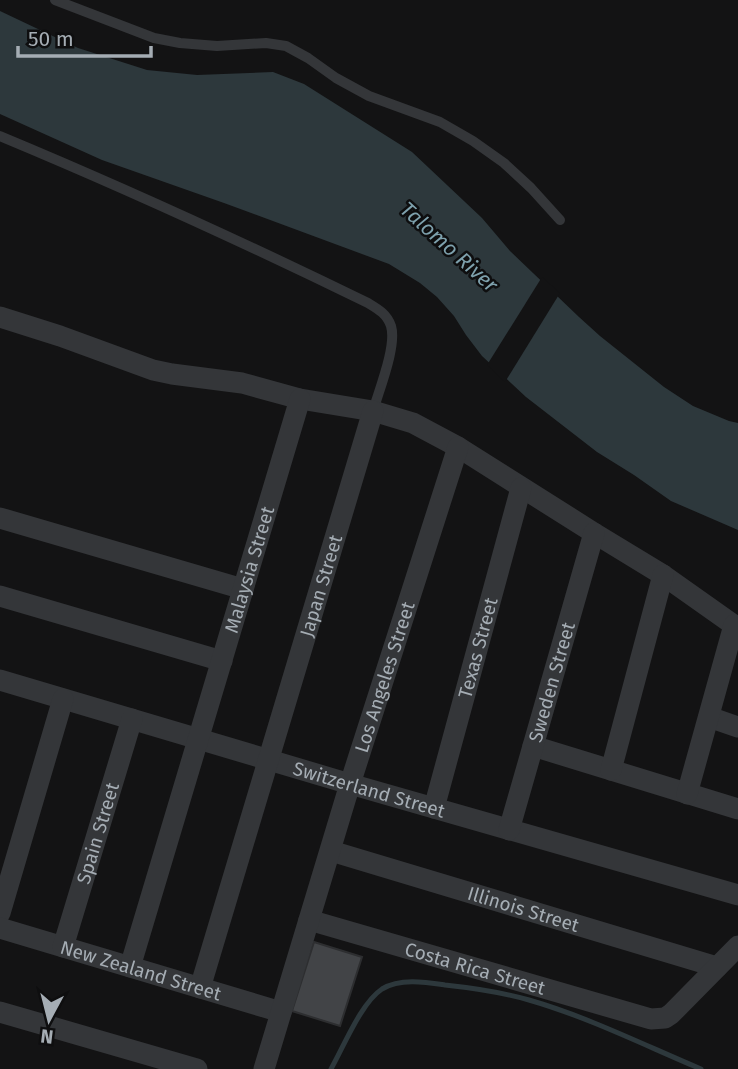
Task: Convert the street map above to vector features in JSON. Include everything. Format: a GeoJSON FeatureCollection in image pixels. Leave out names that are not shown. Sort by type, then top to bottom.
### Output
{"type":"FeatureCollection","features":[{"type":"Feature","properties":{"kind":"street"},"geometry":{"type":"LineString","coordinates":[[0,317],[153,370],[242,383],[300,399],[373,411],[413,423],[458,447],[663,575],[736,626],[687,794]]}},
{"type":"Feature","properties":{"kind":"street","name":"Malaysia Street"},"geometry":{"type":"LineString","coordinates":[[130,967],[300,399]]}},
{"type":"Feature","properties":{"kind":"street","name":"Japan Street"},"geometry":{"type":"LineString","coordinates":[[200,988],[373,411]]}},
{"type":"Feature","properties":{"kind":"street","name":"Los Angeles Street"},"geometry":{"type":"LineString","coordinates":[[264,1069],[350,785],[458,447]]}},
{"type":"Feature","properties":{"kind":"street","name":"Texas Street"},"geometry":{"type":"LineString","coordinates":[[434,808],[521,488]]}},
{"type":"Feature","properties":{"kind":"street"},"geometry":{"type":"LineString","coordinates":[[0,518],[243,589]]}},
{"type":"Feature","properties":{"kind":"street","name":"Sweden Street"},"geometry":{"type":"LineString","coordinates":[[509,830],[594,533]]}},
{"type":"Feature","properties":{"kind":"street"},"geometry":{"type":"LineString","coordinates":[[611,770],[663,575]]}},
{"type":"Feature","properties":{"kind":"street"},"geometry":{"type":"LineString","coordinates":[[0,596],[222,662]]}},
{"type":"Feature","properties":{"kind":"street","name":"Switzerland Street"},"geometry":{"type":"LineString","coordinates":[[0,680],[350,785],[738,895]]}},
{"type":"Feature","properties":{"kind":"street"},"geometry":{"type":"LineString","coordinates":[[0,913],[63,699]]}},
{"type":"Feature","properties":{"kind":"street"},"geometry":{"type":"LineString","coordinates":[[709,717],[738,727]]}},
{"type":"Feature","properties":{"kind":"street","name":"Spain Street"},"geometry":{"type":"LineString","coordinates":[[63,947],[132,719]]}},
{"type":"Feature","properties":{"kind":"street"},"geometry":{"type":"LineString","coordinates":[[533,746],[738,810]]}},
{"type":"Feature","properties":{"kind":"street","name":"Illinois Street"},"geometry":{"type":"LineString","coordinates":[[331,851],[717,967]]}},
{"type":"Feature","properties":{"kind":"street","name":"Costa Rica Street"},"geometry":{"type":"LineString","coordinates":[[309,920],[643,1018],[659,1019],[671,1014],[717,967]]}},
{"type":"Feature","properties":{"kind":"street","name":"New Zealand Street"},"geometry":{"type":"LineString","coordinates":[[0,928],[281,1012]]}},
{"type":"Feature","properties":{"kind":"street"},"geometry":{"type":"LineString","coordinates":[[717,967],[738,946]]}},
{"type":"Feature","properties":{"kind":"street"},"geometry":{"type":"LineString","coordinates":[[0,1012],[197,1069]]}},
{"type":"Feature","properties":{"kind":"lane"},"geometry":{"type":"LineString","coordinates":[[55,0],[154,38],[217,46],[266,43],[286,46],[369,96],[440,122],[473,141],[504,163],[560,220]]}},
{"type":"Feature","properties":{"kind":"lane"},"geometry":{"type":"LineString","coordinates":[[0,136],[80,169],[226,236],[368,303],[383,313],[391,324],[393,338],[373,411]]}},
{"type":"Feature","properties":{"kind":"water","name":"Talomo River"},"geometry":{"type":"Polygon","coordinates":[[[0,11],[78,48],[147,70],[197,75],[273,72],[304,84],[412,152],[482,218],[510,251],[600,336],[664,387],[693,406],[738,423],[738,530],[671,501],[597,452],[526,397],[482,356],[437,297],[389,264],[102,160],[0,114],[0,11]]]}},
{"type":"Feature","properties":{"kind":"pier"},"geometry":{"type":"Polygon","coordinates":[[[542,277],[560,293],[505,382],[487,365],[542,277]]]}},
{"type":"Feature","properties":{"kind":"building"},"geometry":{"type":"Polygon","coordinates":[[[314,942],[362,957],[340,1026],[292,1011],[314,942]]]}},
{"type":"Feature","properties":{"kind":"waterway"},"geometry":{"type":"LineString","coordinates":[[331,1069],[360,1014],[374,996],[382,989],[397,983],[413,982],[476,989],[529,1000],[594,1023],[701,1069]]}}]}
